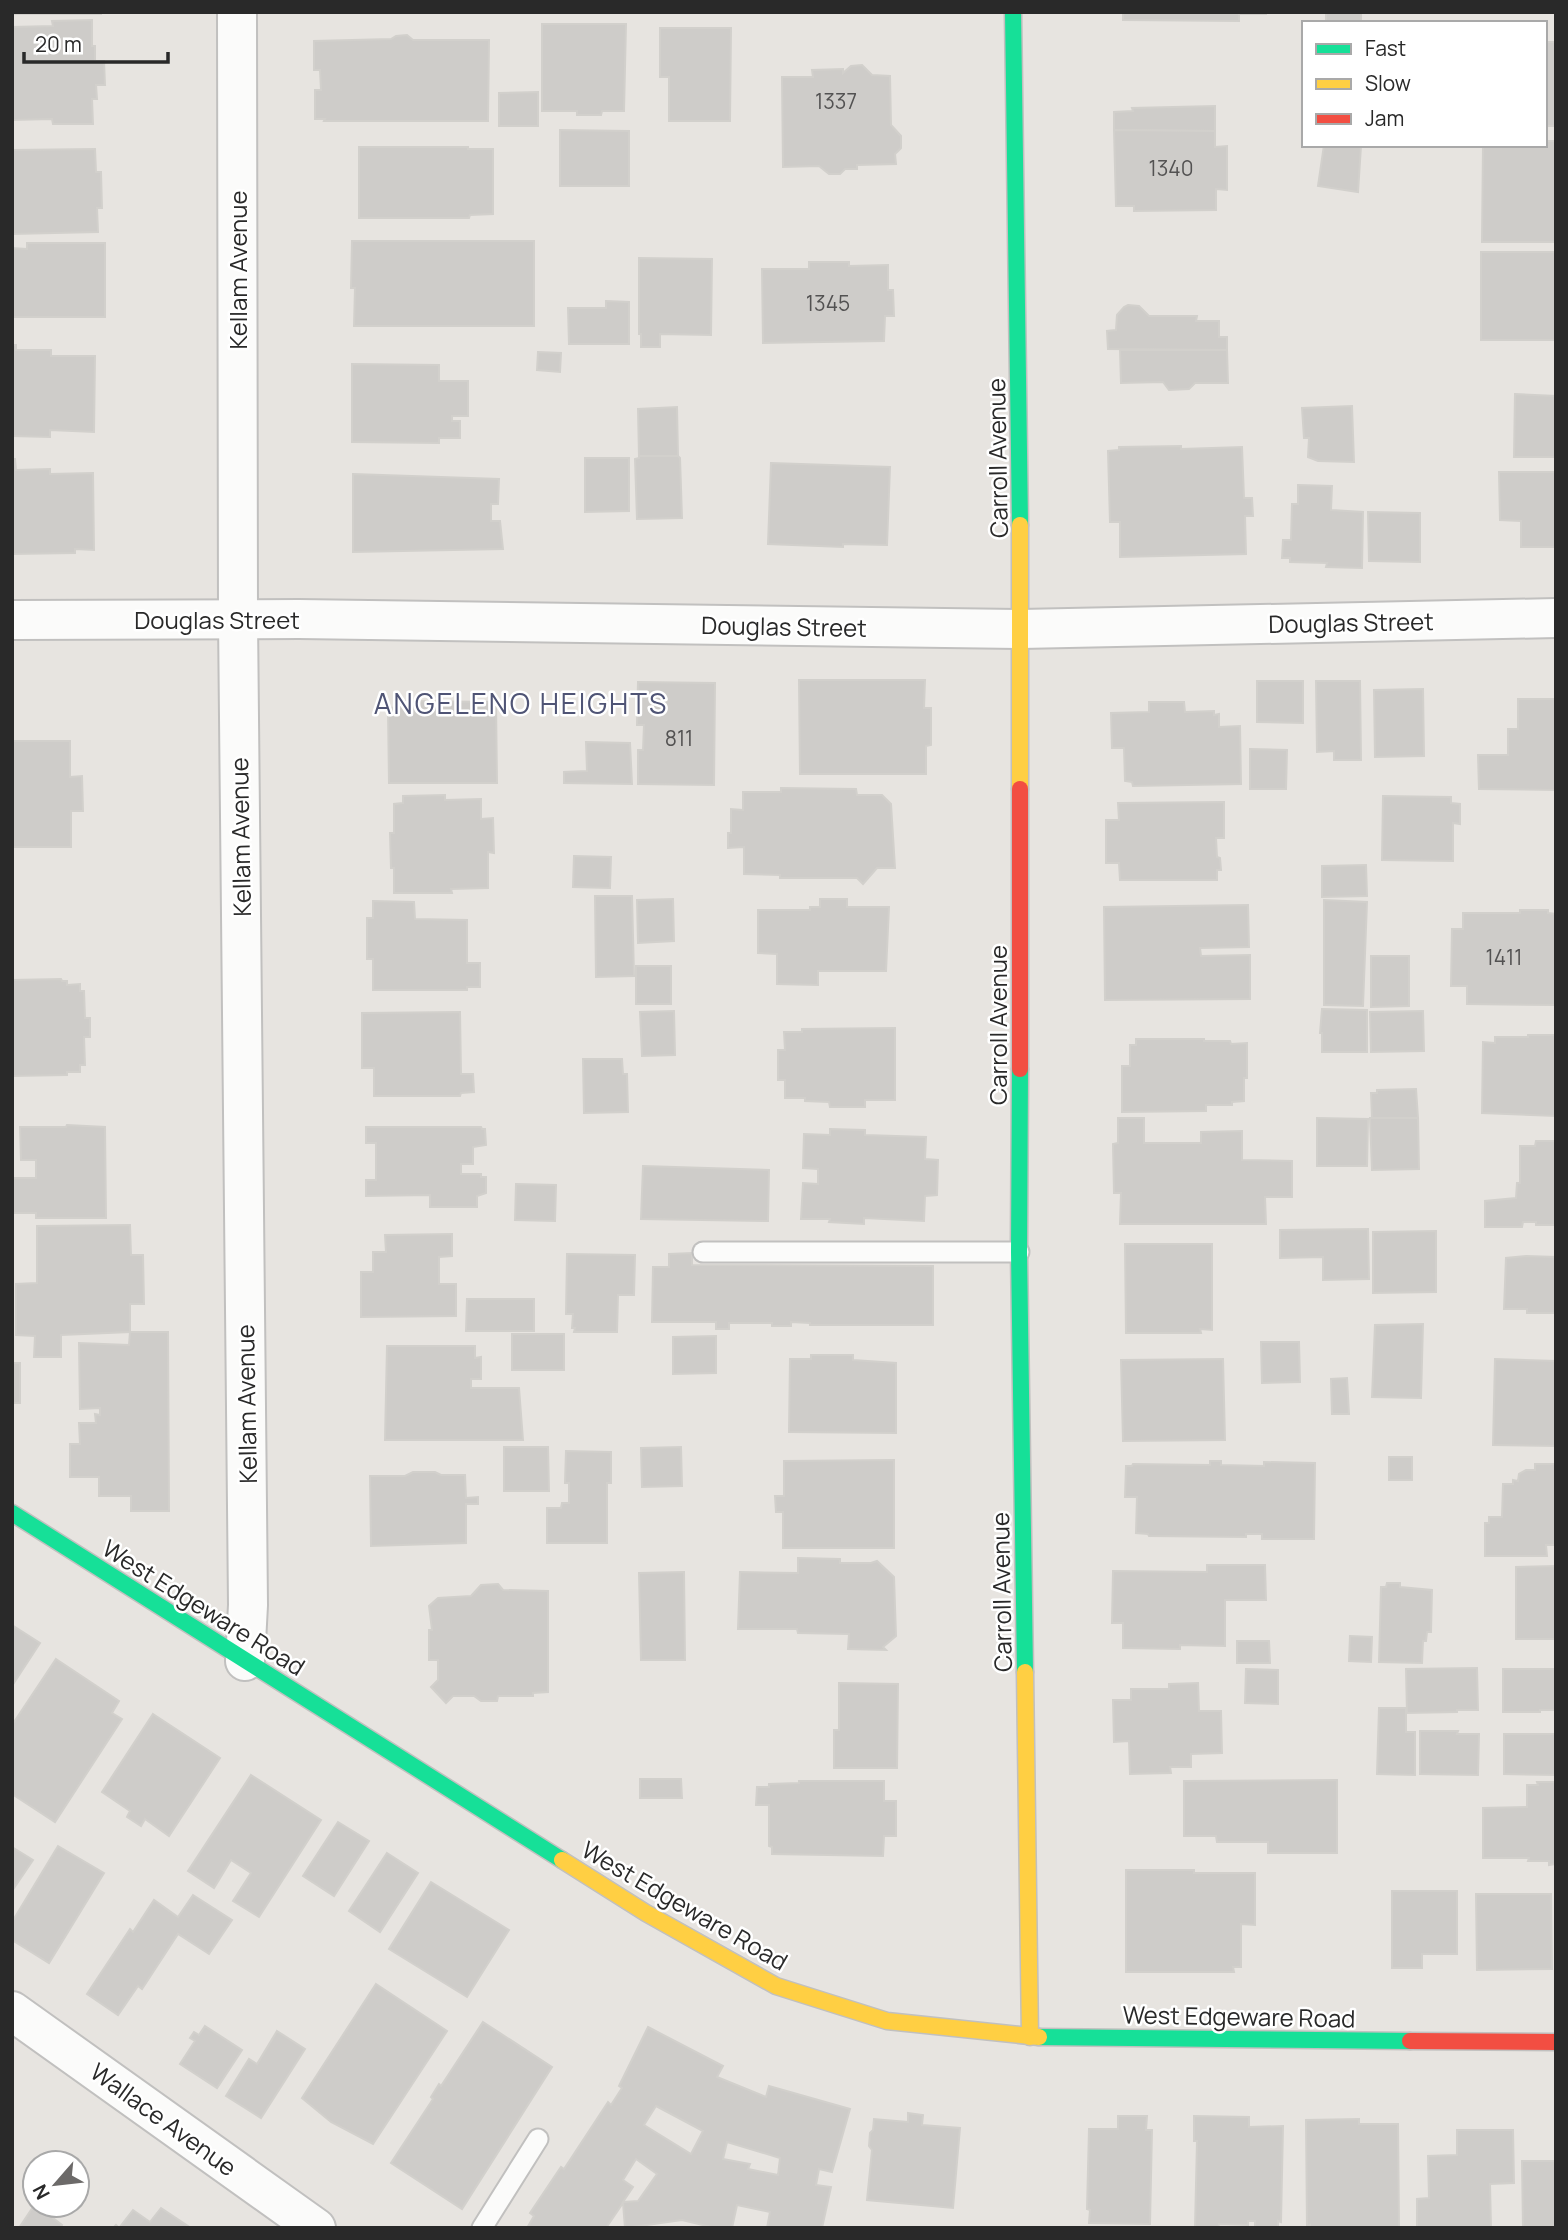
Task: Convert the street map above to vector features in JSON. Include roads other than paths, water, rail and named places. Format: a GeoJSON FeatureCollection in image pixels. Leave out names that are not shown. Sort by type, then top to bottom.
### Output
{"type":"FeatureCollection","features":[{"type":"Feature","properties":{"kind":"street","name":"Kellam Avenue"},"geometry":{"type":"LineString","coordinates":[[237,12],[238,619],[248,1605],[245,1661]]}},
{"type":"Feature","properties":{"kind":"street","name":"Carroll Avenue"},"geometry":{"type":"LineString","coordinates":[[1013,12],[1021,629],[1019,1252],[1030,2037]]}},
{"type":"Feature","properties":{"kind":"street","name":"Douglas Street"},"geometry":{"type":"LineString","coordinates":[[12,620],[238,619],[1021,629],[1556,618]]}},
{"type":"Feature","properties":{"kind":"street","name":"West Edgeware Road"},"geometry":{"type":"LineString","coordinates":[[12,1513],[646,1913],[776,1986],[887,2021],[1030,2037],[1556,2042]]}},
{"type":"Feature","properties":{"kind":"street","name":"Wallace Avenue"},"geometry":{"type":"LineString","coordinates":[[12,2011],[316,2228]]}},
{"type":"Feature","properties":{"kind":"lane"},"geometry":{"type":"LineString","coordinates":[[703,1252],[1019,1252]]}},
{"type":"Feature","properties":{"kind":"lane"},"geometry":{"type":"LineString","coordinates":[[482,2228],[538,2139]]}},
{"type":"Feature","properties":{"kind":"district","name":"ANGELENO HEIGHTS"},"geometry":{"type":"Point","coordinates":[521,703]}}]}
